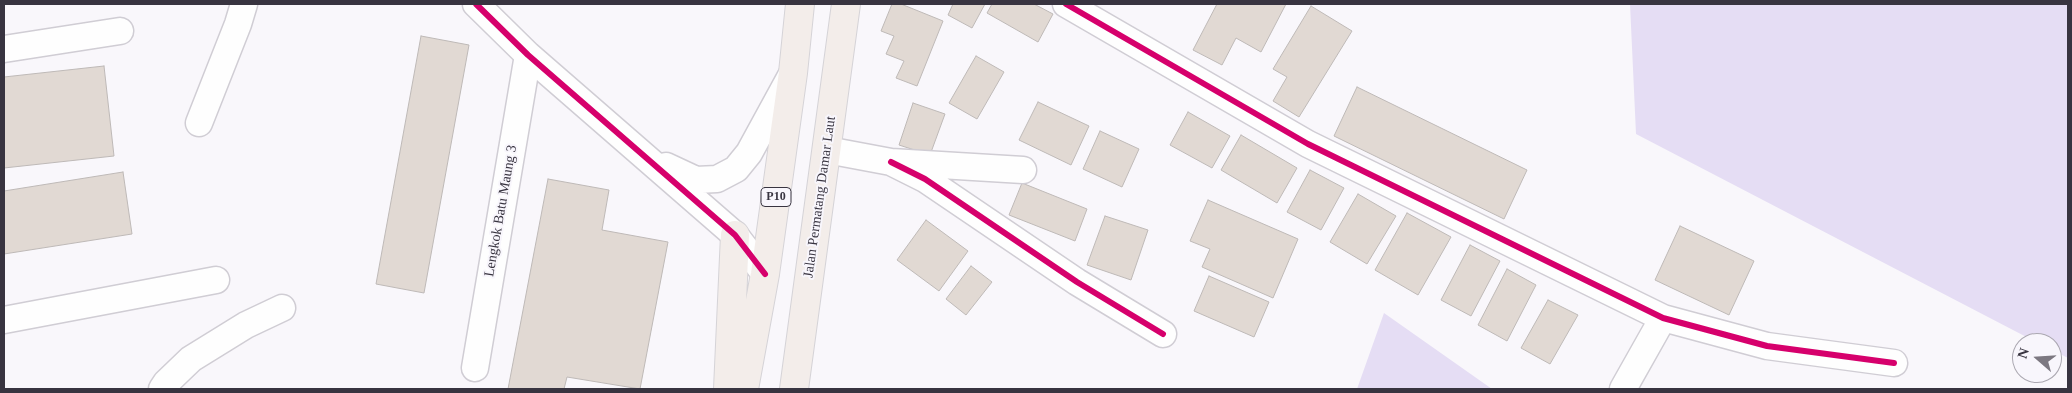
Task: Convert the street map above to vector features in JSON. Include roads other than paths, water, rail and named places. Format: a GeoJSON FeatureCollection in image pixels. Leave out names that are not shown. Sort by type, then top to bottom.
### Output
{"type":"FeatureCollection","features":[{"type":"Feature","properties":{"kind":"highway","name":"P10"},"geometry":{"type":"LineString","coordinates":[[744,389],[765,274],[793,73],[800,4]]}},
{"type":"Feature","properties":{"kind":"highway","name":"Jalan Permatang Damar Laut"},"geometry":{"type":"LineString","coordinates":[[794,389],[846,4]]}},
{"type":"Feature","properties":{"kind":"highway"},"geometry":{"type":"LineString","coordinates":[[728,389],[735,235]]}},
{"type":"Feature","properties":{"kind":"street"},"geometry":{"type":"LineString","coordinates":[[199,124],[244,4]]}},
{"type":"Feature","properties":{"kind":"street"},"geometry":{"type":"LineString","coordinates":[[476,4],[528,55],[735,235],[765,274]]}},
{"type":"Feature","properties":{"kind":"street"},"geometry":{"type":"LineString","coordinates":[[1066,4],[1308,144],[1663,318],[1767,346],[1894,363]]}},
{"type":"Feature","properties":{"kind":"street"},"geometry":{"type":"LineString","coordinates":[[4,49],[120,32]]}},
{"type":"Feature","properties":{"kind":"street","name":"Lengkok Batu Maung 3"},"geometry":{"type":"LineString","coordinates":[[474,368],[528,55]]}},
{"type":"Feature","properties":{"kind":"street"},"geometry":{"type":"LineString","coordinates":[[641,154],[696,180],[717,179],[736,169],[749,153],[793,73]]}},
{"type":"Feature","properties":{"kind":"street"},"geometry":{"type":"LineString","coordinates":[[826,150],[891,162],[1023,170]]}},
{"type":"Feature","properties":{"kind":"street"},"geometry":{"type":"LineString","coordinates":[[891,162],[939,188],[1078,282],[1163,334]]}},
{"type":"Feature","properties":{"kind":"street"},"geometry":{"type":"LineString","coordinates":[[4,320],[216,280]]}},
{"type":"Feature","properties":{"kind":"street"},"geometry":{"type":"LineString","coordinates":[[162,389],[191,359],[246,325],[282,308]]}},
{"type":"Feature","properties":{"kind":"street"},"geometry":{"type":"LineString","coordinates":[[1623,389],[1663,318]]}}]}
